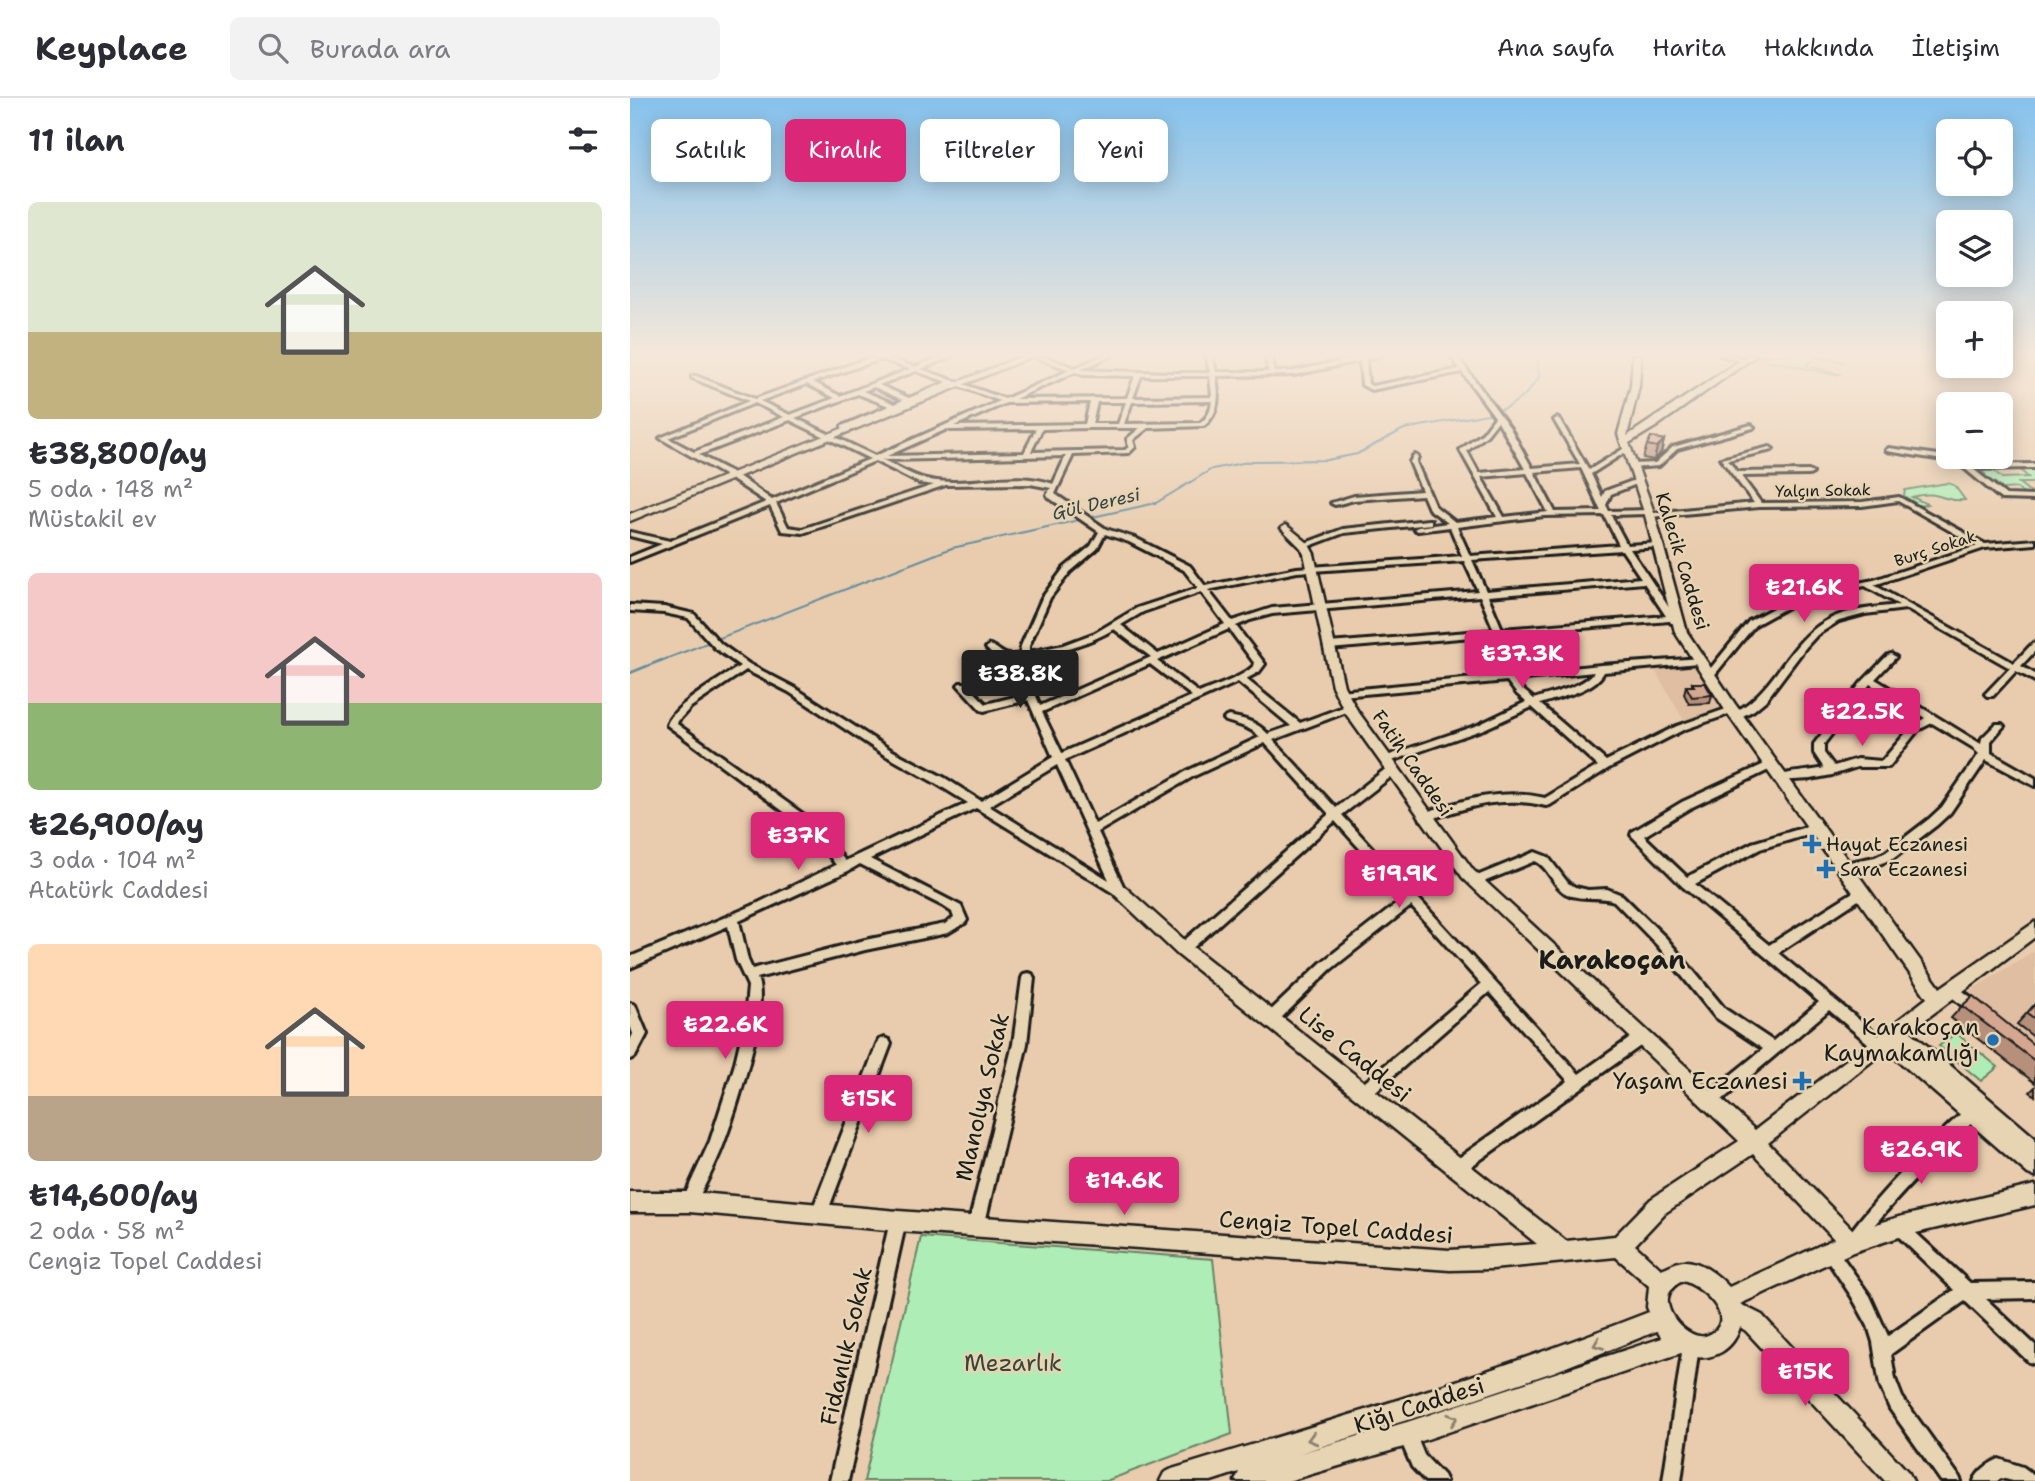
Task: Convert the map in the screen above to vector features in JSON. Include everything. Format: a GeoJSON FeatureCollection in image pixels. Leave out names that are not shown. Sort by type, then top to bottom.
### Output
{"type":"FeatureCollection","features":[{"type":"Feature","properties":{"kind":"street"},"geometry":{"type":"LineString","coordinates":[[708,420],[663,438],[734,477],[772,503],[785,529],[798,531],[943,484]]}},
{"type":"Feature","properties":{"kind":"street"},"geometry":{"type":"LineString","coordinates":[[693,455],[786,420]]}},
{"type":"Feature","properties":{"kind":"street"},"geometry":{"type":"LineString","coordinates":[[793,420],[922,481],[943,484],[1037,482],[1055,487]]}},
{"type":"Feature","properties":{"kind":"street"},"geometry":{"type":"LineString","coordinates":[[844,426],[860,420]]}},
{"type":"Feature","properties":{"kind":"street"},"geometry":{"type":"LineString","coordinates":[[630,518],[871,420]]}},
{"type":"Feature","properties":{"kind":"street"},"geometry":{"type":"LineString","coordinates":[[630,560],[772,503],[963,420]]}},
{"type":"Feature","properties":{"kind":"street"},"geometry":{"type":"LineString","coordinates":[[991,428],[995,420]]}},
{"type":"Feature","properties":{"kind":"street"},"geometry":{"type":"LineString","coordinates":[[1088,427],[1090,420]]}},
{"type":"Feature","properties":{"kind":"street"},"geometry":{"type":"LineString","coordinates":[[1120,427],[1123,420]]}},
{"type":"Feature","properties":{"kind":"street"},"geometry":{"type":"LineString","coordinates":[[944,428],[1145,427],[1202,425],[1209,420]]}},
{"type":"Feature","properties":{"kind":"street"},"geometry":{"type":"LineString","coordinates":[[1496,420],[1485,434],[1463,450],[1501,518]]}},
{"type":"Feature","properties":{"kind":"street"},"geometry":{"type":"LineString","coordinates":[[1501,420],[1553,514]]}},
{"type":"Feature","properties":{"kind":"street"},"geometry":{"type":"LineString","coordinates":[[1557,420],[1624,547],[1681,632]]}},
{"type":"Feature","properties":{"kind":"street"},"geometry":{"type":"LineString","coordinates":[[1624,446],[1622,430],[1625,420]]}},
{"type":"Feature","properties":{"kind":"street"},"geometry":{"type":"LineString","coordinates":[[1476,475],[1530,470],[1585,470],[1662,420]]}},
{"type":"Feature","properties":{"kind":"street"},"geometry":{"type":"LineString","coordinates":[[875,459],[1127,452],[1132,447],[1130,439],[1145,427]]}},
{"type":"Feature","properties":{"kind":"street"},"geometry":{"type":"LineString","coordinates":[[1632,466],[1657,465],[1675,448],[1751,427]]}},
{"type":"Feature","properties":{"kind":"street"},"geometry":{"type":"LineString","coordinates":[[1027,453],[1040,428]]}},
{"type":"Feature","properties":{"kind":"street","name":"Kalecik Caddesi"},"geometry":{"type":"LineString","coordinates":[[1624,446],[1650,513],[1681,632],[1734,713],[1862,892],[1944,994]]}},
{"type":"Feature","properties":{"kind":"street"},"geometry":{"type":"LineString","coordinates":[[1759,505],[1725,462],[1725,458],[1770,450]]}},
{"type":"Feature","properties":{"kind":"street"},"geometry":{"type":"LineString","coordinates":[[1889,450],[1936,457]]}},
{"type":"Feature","properties":{"kind":"street"},"geometry":{"type":"LineString","coordinates":[[630,963],[733,920],[862,860],[978,805],[1058,759],[1256,670],[1260,664],[1183,564],[1101,528],[1051,495],[1071,453]]}},
{"type":"Feature","properties":{"kind":"street"},"geometry":{"type":"LineString","coordinates":[[1415,457],[1413,462],[1432,507],[1450,522],[1467,556],[1500,632],[1520,692],[1605,766]]}},
{"type":"Feature","properties":{"kind":"street"},"geometry":{"type":"LineString","coordinates":[[2013,466],[2035,466]]}},
{"type":"Feature","properties":{"kind":"street"},"geometry":{"type":"LineString","coordinates":[[1969,469],[2004,497],[2035,498]]}},
{"type":"Feature","properties":{"kind":"street"},"geometry":{"type":"LineString","coordinates":[[1734,474],[1809,473]]}},
{"type":"Feature","properties":{"kind":"street"},"geometry":{"type":"LineString","coordinates":[[1603,508],[1608,493],[1638,482]]}},
{"type":"Feature","properties":{"kind":"street"},"geometry":{"type":"LineString","coordinates":[[1335,503],[1354,498],[1427,493]]}},
{"type":"Feature","properties":{"kind":"street","name":"Yalçın Sokak"},"geometry":{"type":"LineString","coordinates":[[1450,522],[1603,508],[1650,513],[1759,505],[1862,504],[1899,499],[1984,546]]}},
{"type":"Feature","properties":{"kind":"street"},"geometry":{"type":"LineString","coordinates":[[1418,529],[1450,522]]}},
{"type":"Feature","properties":{"kind":"street"},"geometry":{"type":"LineString","coordinates":[[1304,545],[1343,531],[1450,522]]}},
{"type":"Feature","properties":{"kind":"street"},"geometry":{"type":"LineString","coordinates":[[1101,528],[1094,547],[1067,570],[1046,598],[1023,657],[1022,673],[1058,759],[1121,892]]}},
{"type":"Feature","properties":{"kind":"street","name":"Fatih Caddesi"},"geometry":{"type":"LineString","coordinates":[[1286,528],[1304,545],[1312,568],[1329,646],[1346,700],[1425,817],[1476,881],[1754,1142],[1851,1242]]}},
{"type":"Feature","properties":{"kind":"street"},"geometry":{"type":"LineString","coordinates":[[630,534],[672,544]]}},
{"type":"Feature","properties":{"kind":"street","name":"Burç Sokak"},"geometry":{"type":"LineString","coordinates":[[1709,676],[1758,618],[1802,597],[1867,584],[1984,546],[2035,542]]}},
{"type":"Feature","properties":{"kind":"street"},"geometry":{"type":"LineString","coordinates":[[990,648],[1003,658],[1023,657],[1077,644],[1140,610],[1203,589],[1312,568],[1659,545]]}},
{"type":"Feature","properties":{"kind":"street"},"geometry":{"type":"LineString","coordinates":[[1037,711],[1230,625],[1272,611],[1646,580]]}},
{"type":"Feature","properties":{"kind":"street"},"geometry":{"type":"LineString","coordinates":[[1867,584],[2035,678]]}},
{"type":"Feature","properties":{"kind":"street"},"geometry":{"type":"LineString","coordinates":[[1425,817],[1486,798],[1517,796],[1546,802],[1605,766],[1679,728],[1749,710],[1766,695],[1794,656],[1824,626],[1853,615],[1906,607]]}},
{"type":"Feature","properties":{"kind":"street"},"geometry":{"type":"LineString","coordinates":[[630,608],[682,612],[697,621],[706,635],[718,646],[747,666],[792,690],[887,752],[1121,892]]}},
{"type":"Feature","properties":{"kind":"street"},"geometry":{"type":"LineString","coordinates":[[1329,646],[1672,618]]}},
{"type":"Feature","properties":{"kind":"street"},"geometry":{"type":"LineString","coordinates":[[1115,625],[1199,697]]}},
{"type":"Feature","properties":{"kind":"street"},"geometry":{"type":"LineString","coordinates":[[1990,694],[2035,646]]}},
{"type":"Feature","properties":{"kind":"street"},"geometry":{"type":"LineString","coordinates":[[1832,771],[1819,753],[1819,744],[1869,679],[1891,657]]}},
{"type":"Feature","properties":{"kind":"street"},"geometry":{"type":"LineString","coordinates":[[1091,831],[1158,791],[1267,739],[1299,727],[1346,700],[1514,676],[1699,660]]}},
{"type":"Feature","properties":{"kind":"street"},"geometry":{"type":"LineString","coordinates":[[747,666],[688,705],[673,719],[672,724],[803,820],[820,835],[844,868]]}},
{"type":"Feature","properties":{"kind":"street"},"geometry":{"type":"LineString","coordinates":[[1183,948],[1389,765],[1533,703],[1587,684],[1601,668]]}},
{"type":"Feature","properties":{"kind":"street"},"geometry":{"type":"LineString","coordinates":[[1240,678],[1299,727]]}},
{"type":"Feature","properties":{"kind":"street"},"geometry":{"type":"LineString","coordinates":[[1869,679],[1986,752],[2001,765],[2035,782]]}},
{"type":"Feature","properties":{"kind":"street"},"geometry":{"type":"LineString","coordinates":[[963,685],[984,708],[1031,696]]}},
{"type":"Feature","properties":{"kind":"street"},"geometry":{"type":"LineString","coordinates":[[1780,778],[1832,771],[1857,764],[1885,765],[1915,728],[1933,718]]}},
{"type":"Feature","properties":{"kind":"street"},"geometry":{"type":"LineString","coordinates":[[1229,719],[1258,729],[1577,1082]]}},
{"type":"Feature","properties":{"kind":"street"},"geometry":{"type":"LineString","coordinates":[[1844,867],[1877,861],[1890,855],[1933,822],[1946,810],[1986,752],[1986,740],[1999,726]]}},
{"type":"Feature","properties":{"kind":"street"},"geometry":{"type":"LineString","coordinates":[[1771,765],[1708,794],[1636,835],[1686,883],[1829,1002],[1889,1039],[2035,1150]]}},
{"type":"Feature","properties":{"kind":"street"},"geometry":{"type":"LineString","coordinates":[[1686,883],[1756,846],[1816,828]]}},
{"type":"Feature","properties":{"kind":"street"},"geometry":{"type":"LineString","coordinates":[[1476,881],[1535,856],[1544,860],[1564,886],[1572,891],[1614,895],[1662,942],[1720,1013],[1773,1048]]}},
{"type":"Feature","properties":{"kind":"street"},"geometry":{"type":"LineString","coordinates":[[750,975],[865,945],[948,928],[961,920],[957,909],[862,860]]}},
{"type":"Feature","properties":{"kind":"street","name":"Lise Caddesi"},"geometry":{"type":"LineString","coordinates":[[1121,892],[1183,948],[1563,1252]]}},
{"type":"Feature","properties":{"kind":"street"},"geometry":{"type":"LineString","coordinates":[[1769,952],[1862,892]]}},
{"type":"Feature","properties":{"kind":"street"},"geometry":{"type":"LineString","coordinates":[[1272,1018],[1326,966],[1411,899]]}},
{"type":"Feature","properties":{"kind":"street"},"geometry":{"type":"LineString","coordinates":[[689,1202],[717,1142],[741,1067],[754,1001],[750,975],[742,960],[733,920]]}},
{"type":"Feature","properties":{"kind":"street"},"geometry":{"type":"LineString","coordinates":[[1661,1283],[1620,1246],[1658,1206],[1754,1142],[1944,994],[2035,928]]}},
{"type":"Feature","properties":{"kind":"street","name":"Manolya Sokak"},"geometry":{"type":"LineString","coordinates":[[976,1227],[1020,1044],[1028,978]]}},
{"type":"Feature","properties":{"kind":"street"},"geometry":{"type":"LineString","coordinates":[[1364,1092],[1488,985]]}},
{"type":"Feature","properties":{"kind":"street"},"geometry":{"type":"LineString","coordinates":[[1944,994],[1982,1015]]}},
{"type":"Feature","properties":{"kind":"street"},"geometry":{"type":"LineString","coordinates":[[1710,1101],[1829,1002]]}},
{"type":"Feature","properties":{"kind":"street"},"geometry":{"type":"LineString","coordinates":[[630,1009],[640,1034],[630,1053]]}},
{"type":"Feature","properties":{"kind":"street"},"geometry":{"type":"LineString","coordinates":[[1458,1167],[1641,1038]]}},
{"type":"Feature","properties":{"kind":"street"},"geometry":{"type":"LineString","coordinates":[[1889,1039],[2035,1167]]}},
{"type":"Feature","properties":{"kind":"street"},"geometry":{"type":"LineString","coordinates":[[819,1213],[884,1044]]}},
{"type":"Feature","properties":{"kind":"street"},"geometry":{"type":"LineString","coordinates":[[1851,1242],[1899,1183],[1972,1113]]}},
{"type":"Feature","properties":{"kind":"street"},"geometry":{"type":"LineString","coordinates":[[1727,1305],[1851,1242],[1899,1227],[2035,1195]]}},
{"type":"Feature","properties":{"kind":"street","name":"Cengiz Topel Caddesi"},"geometry":{"type":"LineString","coordinates":[[630,1202],[689,1202],[976,1227],[1451,1260],[1492,1259],[1620,1246]]}},
{"type":"Feature","properties":{"kind":"street","name":"Fidanlık Sokak"},"geometry":{"type":"LineString","coordinates":[[839,1481],[898,1221]]}},
{"type":"Feature","properties":{"kind":"street"},"geometry":{"type":"LineString","coordinates":[[1899,1227],[2035,1356]]}},
{"type":"Feature","properties":{"kind":"street"},"geometry":{"type":"LineString","coordinates":[[1830,1252],[1865,1303],[1877,1329],[1884,1374],[1891,1395],[1952,1481]]}},
{"type":"Feature","properties":{"kind":"street"},"geometry":{"type":"LineString","coordinates":[[1687,1344],[1674,1335],[1661,1318],[1657,1299],[1661,1283],[1674,1272],[1693,1272],[1712,1282],[1727,1305],[1754,1323],[1900,1481]]}},
{"type":"Feature","properties":{"kind":"street"},"geometry":{"type":"LineString","coordinates":[[1882,1350],[1966,1291],[2035,1290]]}},
{"type":"Feature","properties":{"kind":"street"},"geometry":{"type":"LineString","coordinates":[[1247,1481],[1407,1434],[1687,1344],[1709,1347],[1723,1338],[1728,1330],[1727,1305]]}},
{"type":"Feature","properties":{"kind":"street","name":"Kiğı Caddesi"},"geometry":{"type":"LineString","coordinates":[[1172,1481],[1471,1389],[1556,1360],[1661,1318]]}},
{"type":"Feature","properties":{"kind":"street"},"geometry":{"type":"LineString","coordinates":[[1672,1481],[1687,1344]]}},
{"type":"Feature","properties":{"kind":"street"},"geometry":{"type":"LineString","coordinates":[[1407,1434],[1418,1461],[1437,1481]]}},
{"type":"Feature","properties":{"kind":"street"},"geometry":{"type":"LineString","coordinates":[[1983,1481],[1999,1468],[2017,1473],[2028,1481]]}},
{"type":"Feature","properties":{"kind":"shaded area"},"geometry":{"type":"Polygon","coordinates":[[[1690,664],[1699,667],[1727,709],[1685,722],[1653,667],[1690,664]]]}},
{"type":"Feature","properties":{"kind":"shaded area"},"geometry":{"type":"Polygon","coordinates":[[[2032,952],[2035,953],[2035,1052],[1962,996],[2032,952]]]}},
{"type":"Feature","properties":{"kind":"green space"},"geometry":{"type":"Polygon","coordinates":[[[2018,468],[2034,468],[2035,483],[2019,483],[2035,496],[2027,497],[2017,488],[2003,489],[1978,475],[1985,474],[1979,469],[1992,469],[2002,478],[2028,477],[2018,468]]]}},
{"type":"Feature","properties":{"kind":"green space"},"geometry":{"type":"Polygon","coordinates":[[[1947,483],[1954,485],[1965,500],[1951,500],[1935,495],[1912,497],[1927,504],[1920,506],[1904,496],[1905,490],[1947,483]]]}},
{"type":"Feature","properties":{"kind":"green space"},"geometry":{"type":"Polygon","coordinates":[[[1956,1033],[1998,1067],[1981,1081],[1939,1046],[1956,1033]]]}},
{"type":"Feature","properties":{"kind":"green space","name":"Mezarlık"},"geometry":{"type":"Polygon","coordinates":[[[921,1237],[1213,1259],[1232,1434],[1106,1481],[864,1481],[921,1237]]]}},
{"type":"Feature","properties":{"kind":"building"},"geometry":{"type":"Polygon","coordinates":[[[1651,437],[1664,440],[1657,447],[1647,445],[1651,437]]]}},
{"type":"Feature","properties":{"kind":"building"},"geometry":{"type":"Polygon","coordinates":[[[1692,683],[1705,683],[1712,695],[1692,697],[1686,686],[1694,686],[1692,683]]]}},
{"type":"Feature","properties":{"kind":"building"},"geometry":{"type":"Polygon","coordinates":[[[1973,996],[2035,1046],[2035,1061],[1962,1006],[1973,996]]]}},
{"type":"Feature","properties":{"kind":"building"},"geometry":{"type":"Polygon","coordinates":[[[2035,1004],[2035,1019],[2027,1013],[2035,1004]]]}},
{"type":"Feature","properties":{"kind":"waterway","name":"Gül Deresi"},"geometry":{"type":"LineString","coordinates":[[658,662],[952,548],[1156,503],[1212,469],[1253,461],[1327,460],[1357,454],[1404,429],[1457,420]]}},
{"type":"Feature","properties":{"kind":"waterway","name":"Gül Deresi"},"geometry":{"type":"LineString","coordinates":[[630,673],[662,660]]}},
{"type":"Feature","properties":{"kind":"place","name":"Hayat Eczanesi"},"geometry":{"type":"Point","coordinates":[1812,844]}},
{"type":"Feature","properties":{"kind":"place","name":"Sara Eczanesi"},"geometry":{"type":"Point","coordinates":[1826,869]}},
{"type":"Feature","properties":{"kind":"place","name":"Karakoçan Kaymakamlığı"},"geometry":{"type":"Point","coordinates":[1993,1040]}},
{"type":"Feature","properties":{"kind":"place","name":"Yaşam Eczanesi"},"geometry":{"type":"Point","coordinates":[1802,1081]}},
{"type":"Feature","properties":{"kind":"district","name":"Karakoçan"},"geometry":{"type":"Point","coordinates":[1612,960]}}]}
